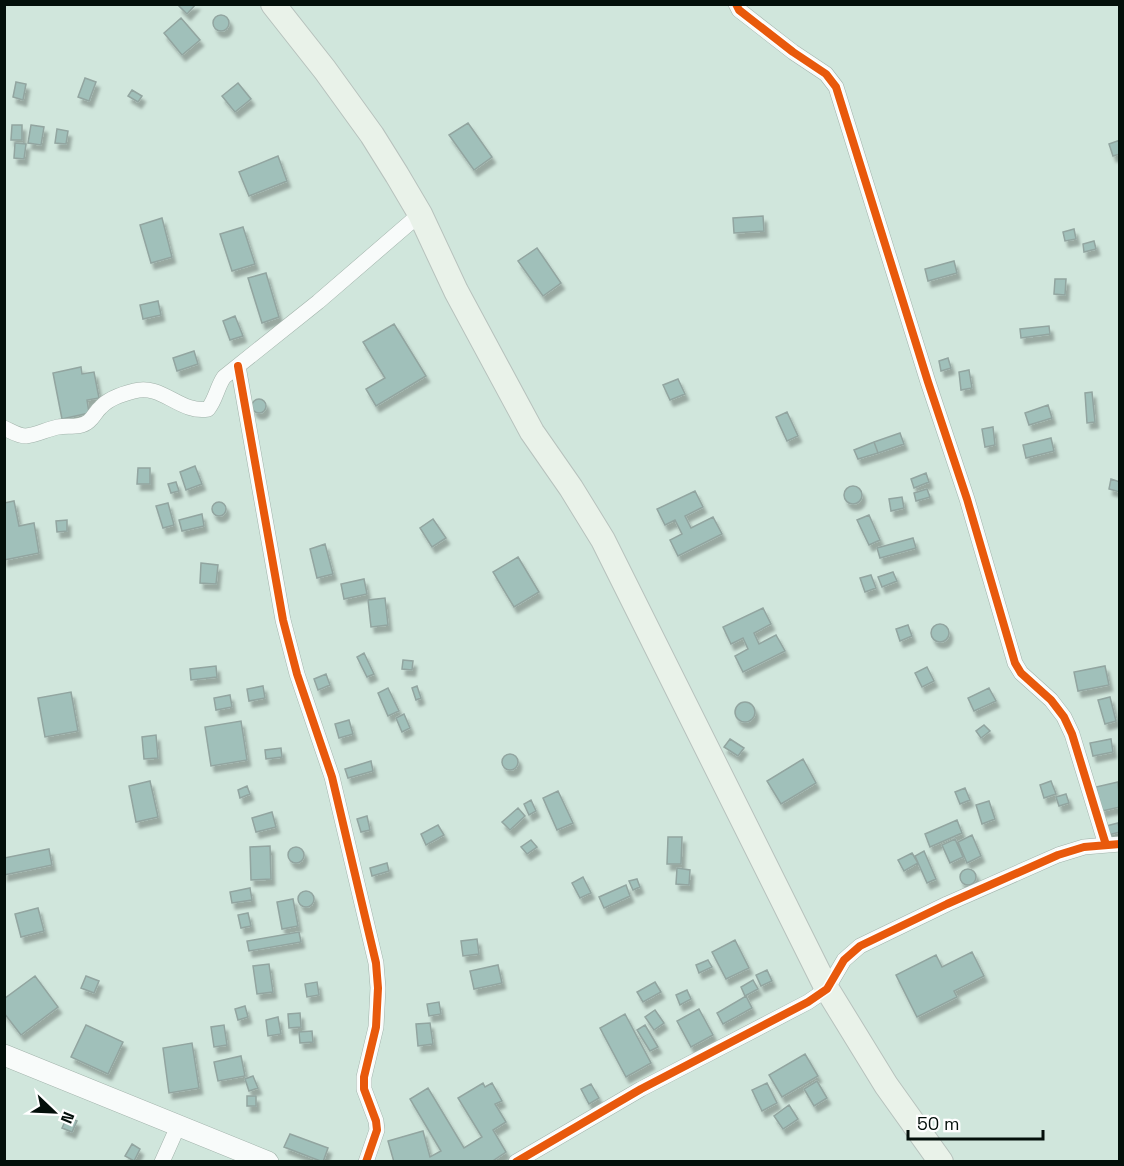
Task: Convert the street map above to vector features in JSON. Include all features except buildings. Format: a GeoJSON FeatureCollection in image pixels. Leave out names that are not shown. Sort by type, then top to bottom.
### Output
{"type":"FeatureCollection","features":[{"type":"Feature","properties":{"kind":"main road"},"geometry":{"type":"LineString","coordinates":[[278,7],[372,135],[420,214],[456,291],[532,432],[571,488],[603,540],[827,989],[886,1086],[940,1161]]}},
{"type":"Feature","properties":{"kind":"street"},"geometry":{"type":"LineString","coordinates":[[516,1161],[640,1089],[787,1014],[827,989],[844,960],[860,946],[1025,869],[1084,847],[1113,845],[1064,717],[1051,700],[1021,673],[1015,663],[967,499],[836,87],[825,74],[740,10],[736,4]]}},
{"type":"Feature","properties":{"kind":"street"},"geometry":{"type":"LineString","coordinates":[[4,428],[27,436],[60,427],[82,426],[90,421],[100,407],[115,397],[149,388],[188,408],[198,411],[208,409],[214,402],[217,387],[224,377],[318,303],[420,214]]}},
{"type":"Feature","properties":{"kind":"street"},"geometry":{"type":"LineString","coordinates":[[238,366],[283,620],[297,674],[332,777],[376,963],[378,988],[376,1027],[364,1077],[364,1089],[376,1121],[377,1131],[366,1161]]}},
{"type":"Feature","properties":{"kind":"street"},"geometry":{"type":"LineString","coordinates":[[7,1053],[268,1161]]}},
{"type":"Feature","properties":{"kind":"street"},"geometry":{"type":"LineString","coordinates":[[162,1161],[179,1124]]}},
{"type":"Feature","properties":{"kind":"cycle path"},"geometry":{"type":"LineString","coordinates":[[736,4],[739,10],[793,52],[826,74],[836,87],[967,499],[1015,663],[1021,673],[1051,700],[1064,717],[1072,734],[1106,845]]}},
{"type":"Feature","properties":{"kind":"cycle path"},"geometry":{"type":"LineString","coordinates":[[238,366],[283,620],[297,674],[332,777],[376,963],[378,988],[376,1027],[364,1077],[364,1089],[377,1130],[366,1162]]}},
{"type":"Feature","properties":{"kind":"cycle path"},"geometry":{"type":"LineString","coordinates":[[516,1162],[641,1089],[808,1002],[827,989],[844,960],[860,946],[947,904],[1058,855],[1084,847],[1120,844]]}}]}
